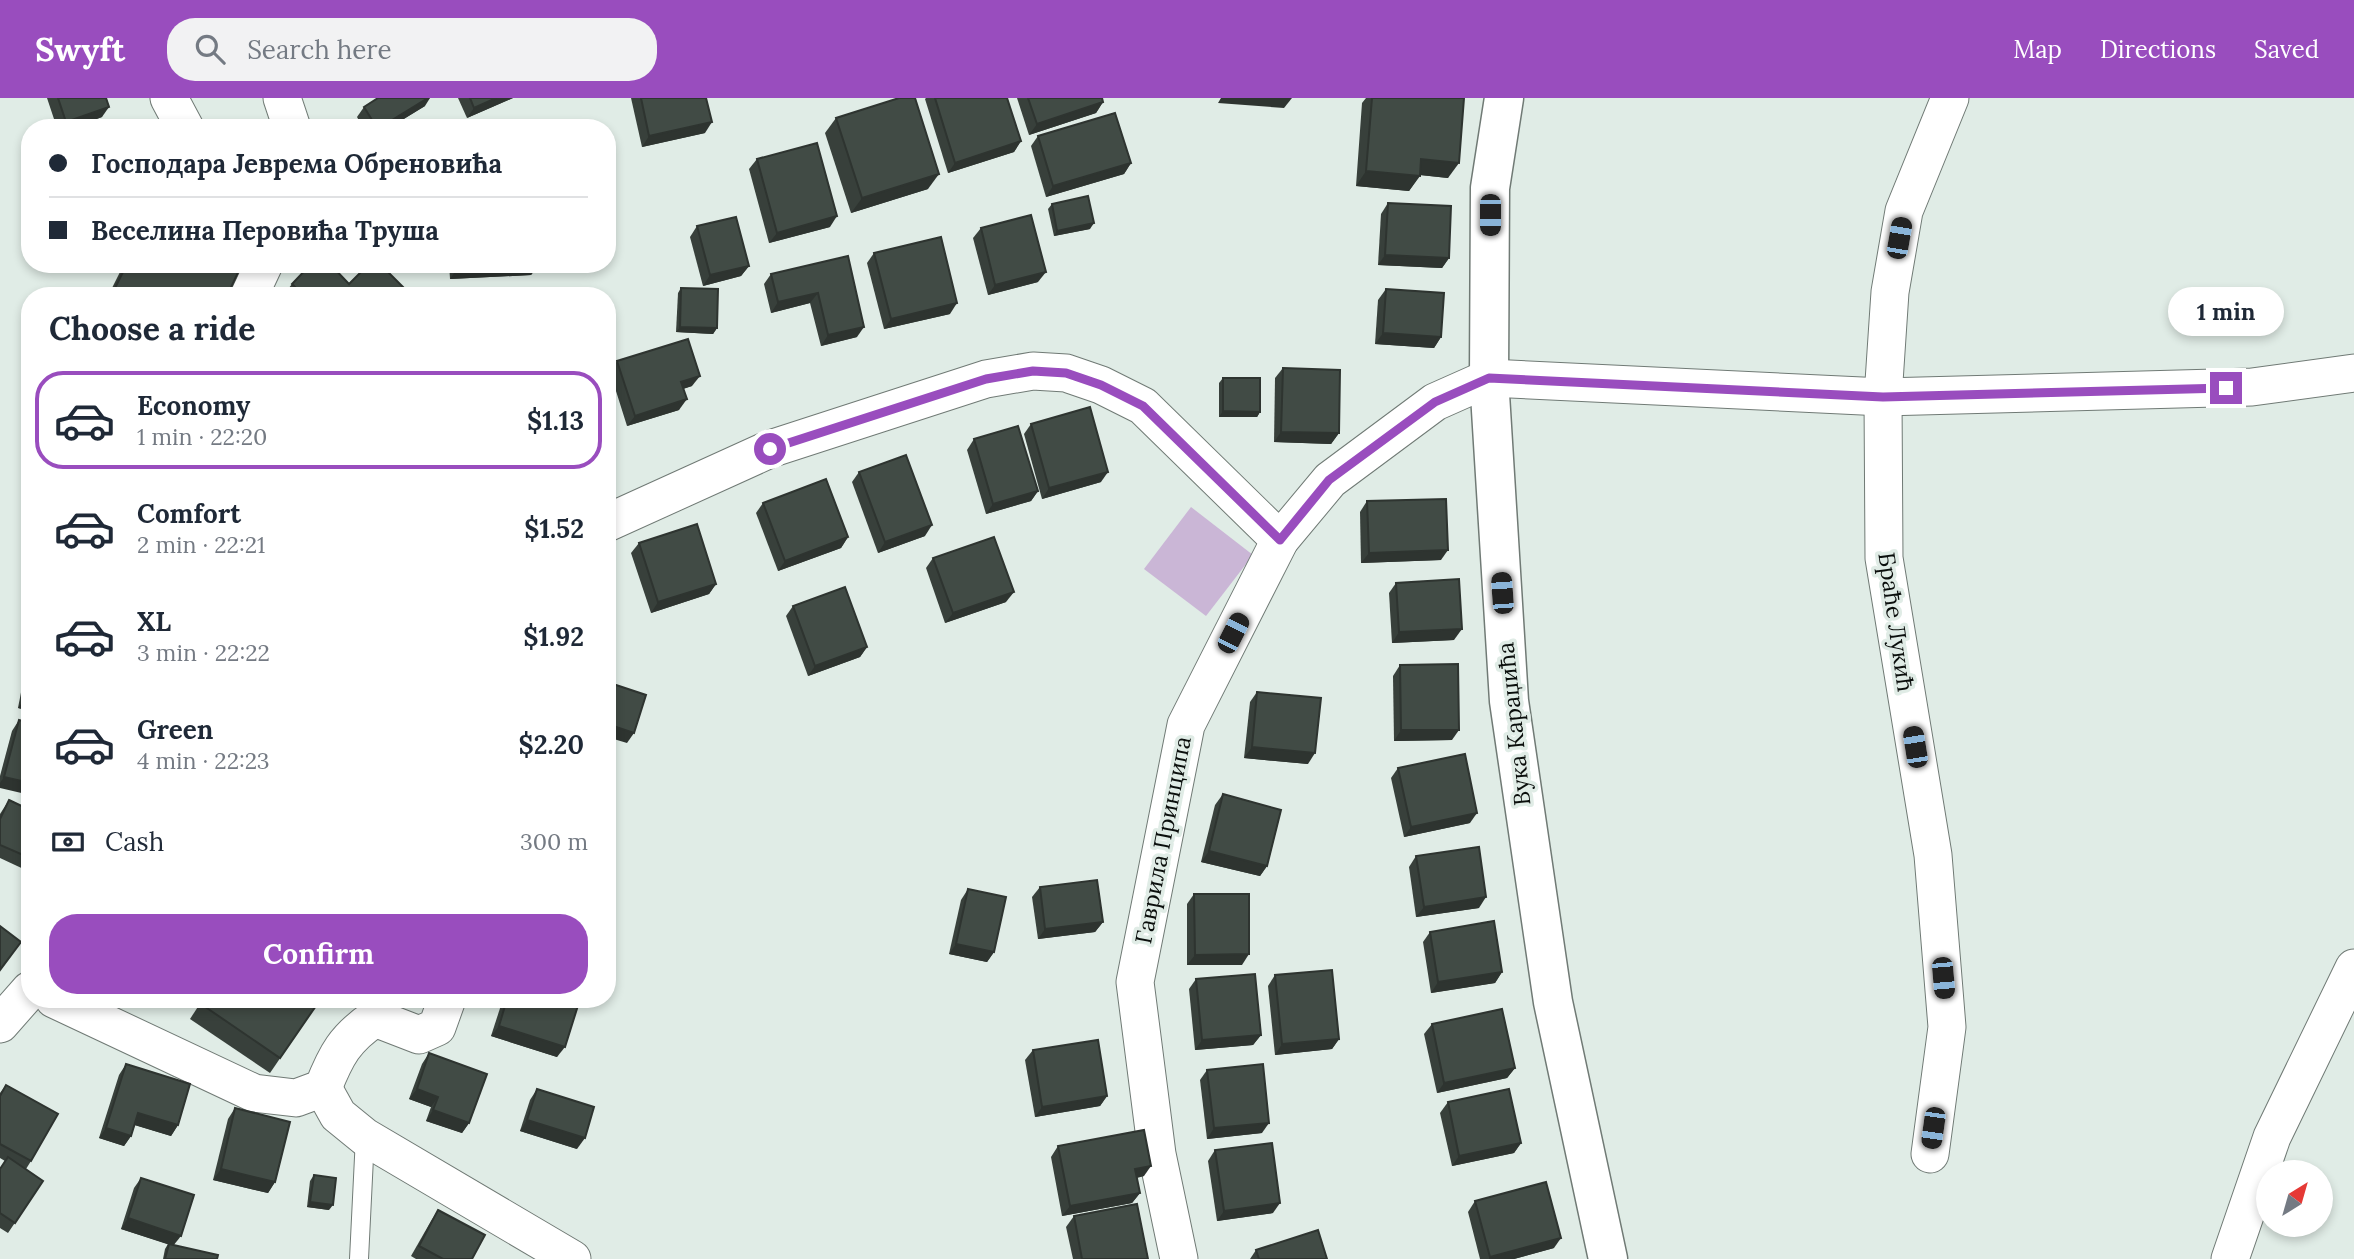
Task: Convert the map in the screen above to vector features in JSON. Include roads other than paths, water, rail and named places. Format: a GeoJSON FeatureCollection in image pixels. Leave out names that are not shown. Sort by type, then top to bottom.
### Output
{"type":"FeatureCollection","features":[{"type":"Feature","properties":{"kind":"street"},"geometry":{"type":"LineString","coordinates":[[169,98],[180,119]]}},
{"type":"Feature","properties":{"kind":"street"},"geometry":{"type":"LineString","coordinates":[[282,98],[289,119]]}},
{"type":"Feature","properties":{"kind":"street","name":"Вука Караџића"},"geometry":{"type":"LineString","coordinates":[[1504,98],[1490,188],[1489,378],[1509,701],[1553,1002],[1608,1259]]}},
{"type":"Feature","properties":{"kind":"street","name":"Браће Лукић"},"geometry":{"type":"LineString","coordinates":[[1930,1154],[1947,1027],[1933,855],[1884,558],[1883,397],[1890,292],[1903,211],[1950,98]]}},
{"type":"Feature","properties":{"kind":"street"},"geometry":{"type":"LineString","coordinates":[[616,519],[770,449],[986,379],[1033,371],[1066,373],[1101,385],[1143,406],[1280,540]]}},
{"type":"Feature","properties":{"kind":"street"},"geometry":{"type":"LineString","coordinates":[[1489,378],[1883,397],[2252,387],[2354,373]]}},
{"type":"Feature","properties":{"kind":"street","name":"Гаврила Принципа"},"geometry":{"type":"LineString","coordinates":[[1179,1259],[1157,1154],[1136,982],[1186,725],[1280,540],[1329,480],[1435,402],[1489,378]]}},
{"type":"Feature","properties":{"kind":"street"},"geometry":{"type":"LineString","coordinates":[[2230,1259],[2272,1137],[2354,968]]}},
{"type":"Feature","properties":{"kind":"street"},"geometry":{"type":"LineString","coordinates":[[0,1024],[21,1000]]}},
{"type":"Feature","properties":{"kind":"street"},"geometry":{"type":"LineString","coordinates":[[73,1008],[254,1093],[296,1098],[323,1088],[334,1060],[351,1034],[375,1018],[419,1035],[437,1027],[444,1008]]}},
{"type":"Feature","properties":{"kind":"street"},"geometry":{"type":"LineString","coordinates":[[323,1088],[338,1115],[365,1137],[572,1259]]}},
{"type":"Feature","properties":{"kind":"lane"},"geometry":{"type":"LineString","coordinates":[[359,1259],[365,1137]]}}]}
